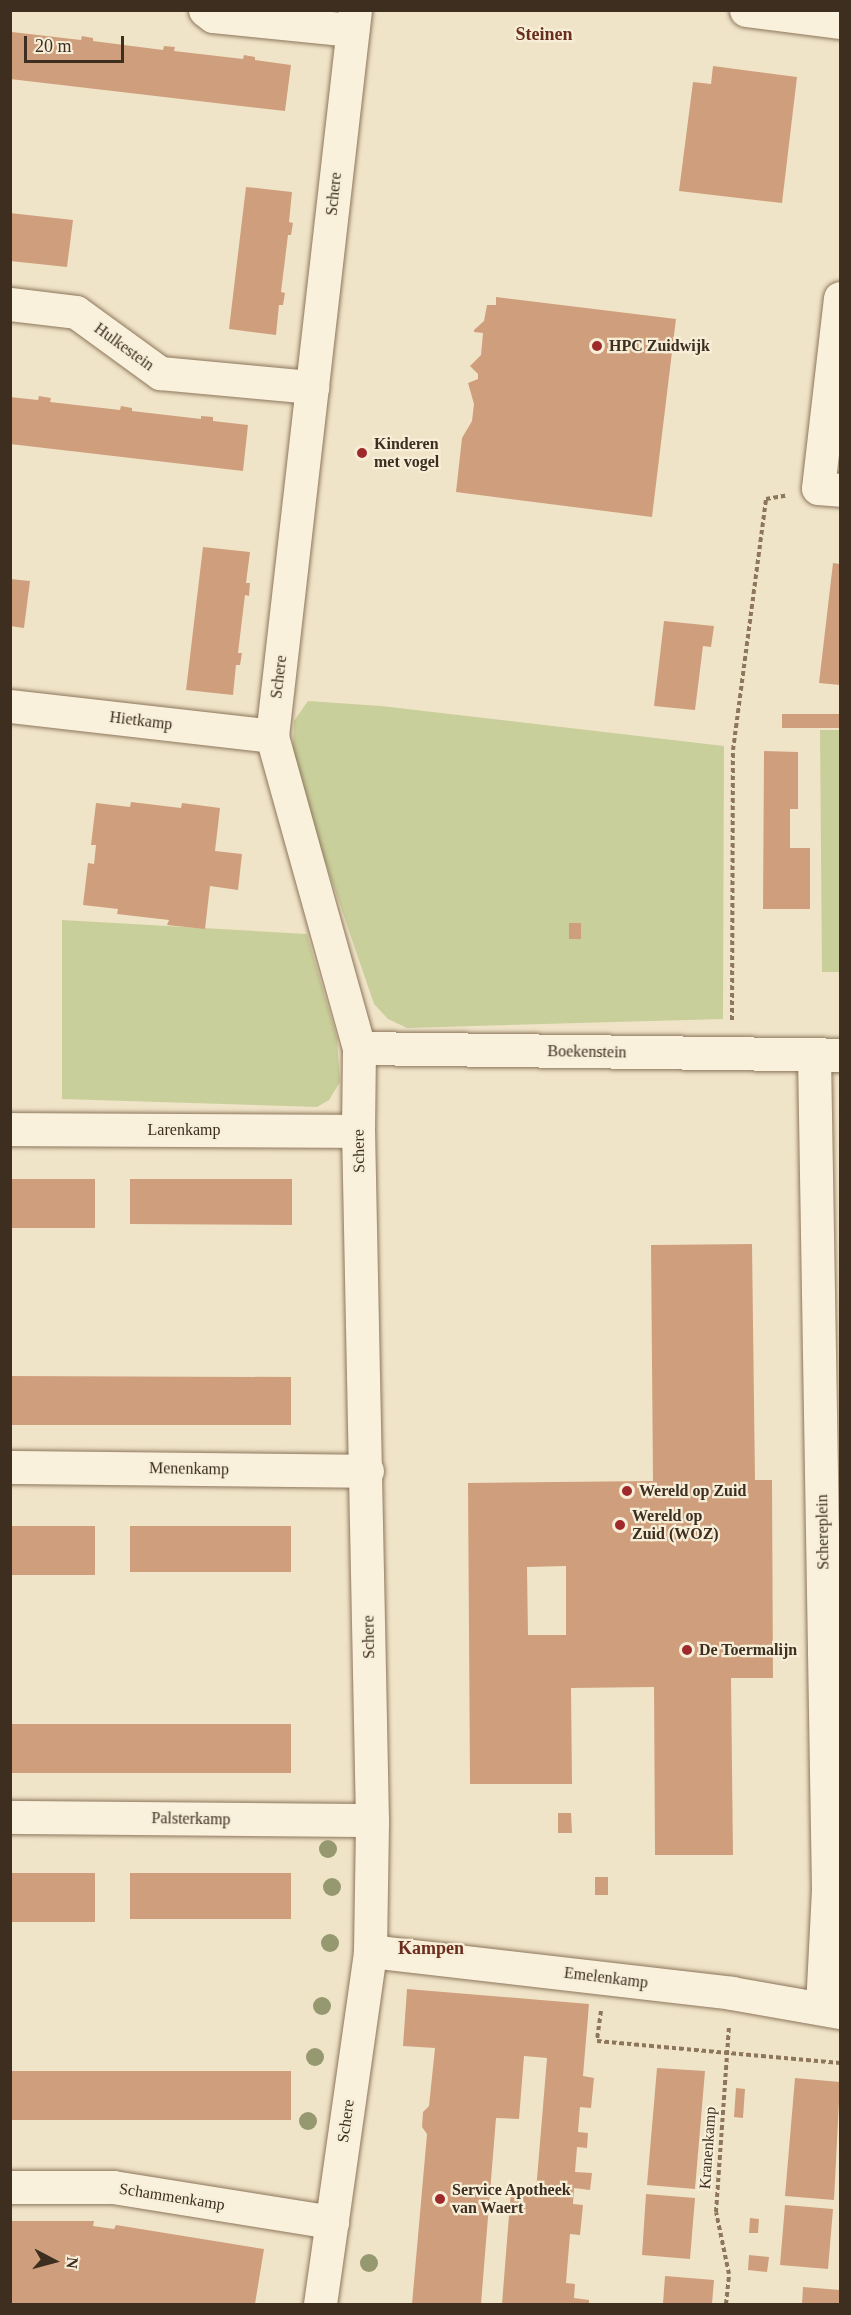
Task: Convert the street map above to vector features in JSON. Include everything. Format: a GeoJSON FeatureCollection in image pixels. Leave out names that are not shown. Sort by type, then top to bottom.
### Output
{"type":"FeatureCollection","features":[{"type":"Feature","properties":{"kind":"street"},"geometry":{"type":"LineString","coordinates":[[205,10],[213,16],[353,20]]}},
{"type":"Feature","properties":{"kind":"street"},"geometry":{"type":"LineString","coordinates":[[746,10],[792,13],[840,22]]}},
{"type":"Feature","properties":{"kind":"street","name":"Schere"},"geometry":{"type":"LineString","coordinates":[[320,2304],[370,1951],[372,1821],[367,1471],[358,1131],[359,1048],[272,736],[353,20]]}},
{"type":"Feature","properties":{"kind":"street"},"geometry":{"type":"LineString","coordinates":[[829,489],[840,298]]}},
{"type":"Feature","properties":{"kind":"street","name":"Hulkestein"},"geometry":{"type":"LineString","coordinates":[[10,304],[76,312],[160,373],[312,387]]}},
{"type":"Feature","properties":{"kind":"street","name":"Hietkamp"},"geometry":{"type":"LineString","coordinates":[[10,706],[272,736]]}},
{"type":"Feature","properties":{"kind":"street","name":"Boekenstein"},"geometry":{"type":"LineString","coordinates":[[359,1048],[827,1055]]}},
{"type":"Feature","properties":{"kind":"street","name":"Schereplein"},"geometry":{"type":"LineString","coordinates":[[827,1055],[833,1771],[828,1889],[831,2010]]}},
{"type":"Feature","properties":{"kind":"street","name":"Larenkamp"},"geometry":{"type":"LineString","coordinates":[[10,1129],[358,1131]]}},
{"type":"Feature","properties":{"kind":"street","name":"Menenkamp"},"geometry":{"type":"LineString","coordinates":[[10,1467],[367,1471]]}},
{"type":"Feature","properties":{"kind":"street","name":"Palsterkamp"},"geometry":{"type":"LineString","coordinates":[[10,1817],[372,1821]]}},
{"type":"Feature","properties":{"kind":"street","name":"Emelenkamp"},"geometry":{"type":"LineString","coordinates":[[370,1951],[732,1993],[831,2010]]}},
{"type":"Feature","properties":{"kind":"street","name":"Schammenkamp"},"geometry":{"type":"LineString","coordinates":[[10,2187],[113,2187],[332,2222]]}},
{"type":"Feature","properties":{"kind":"path"},"geometry":{"type":"LineString","coordinates":[[732,1054],[733,750],[766,499],[829,489]]}},
{"type":"Feature","properties":{"kind":"path"},"geometry":{"type":"LineString","coordinates":[[605,1977],[597,2041],[840,2063]]}},
{"type":"Feature","properties":{"kind":"path","name":"Kranenkamp"},"geometry":{"type":"LineString","coordinates":[[726,2304],[729,2274],[716,2212],[732,1993]]}},
{"type":"Feature","properties":{"kind":"green space"},"geometry":{"type":"Polygon","coordinates":[[[308,701],[381,706],[724,746],[723,1019],[407,1028],[388,1019],[374,1004],[292,764],[294,721],[308,701]]]}},
{"type":"Feature","properties":{"kind":"green space"},"geometry":{"type":"Polygon","coordinates":[[[820,730],[840,730],[840,972],[822,972],[820,730]]]}},
{"type":"Feature","properties":{"kind":"green space"},"geometry":{"type":"Polygon","coordinates":[[[62,920],[307,934],[337,1038],[340,1082],[329,1100],[317,1107],[62,1099],[62,920]]]}},
{"type":"Feature","properties":{"kind":"building"},"geometry":{"type":"Polygon","coordinates":[[[10,28],[12,32],[81,40],[82,36],[93,38],[93,41],[163,50],[164,46],[175,47],[174,51],[243,59],[244,55],[255,57],[255,60],[291,65],[285,111],[10,79],[10,28]]]}},
{"type":"Feature","properties":{"kind":"building"},"geometry":{"type":"Polygon","coordinates":[[[713,66],[797,77],[782,203],[679,191],[693,82],[711,84],[713,66]]]}},
{"type":"Feature","properties":{"kind":"building"},"geometry":{"type":"Polygon","coordinates":[[[246,187],[292,192],[289,222],[293,223],[291,235],[288,235],[281,292],[285,293],[283,305],[279,305],[276,335],[229,329],[246,187]]]}},
{"type":"Feature","properties":{"kind":"building"},"geometry":{"type":"Polygon","coordinates":[[[10,213],[73,220],[67,267],[10,261],[10,213]]]}},
{"type":"Feature","properties":{"kind":"building"},"geometry":{"type":"Polygon","coordinates":[[[496,297],[676,319],[652,517],[456,492],[462,438],[472,421],[474,404],[468,383],[478,379],[478,374],[470,366],[481,355],[483,333],[474,332],[474,330],[484,321],[487,305],[496,305],[496,297]]]}},
{"type":"Feature","properties":{"kind":"building"},"geometry":{"type":"Polygon","coordinates":[[[39,396],[51,398],[50,402],[120,410],[121,406],[132,408],[132,411],[201,419],[201,416],[213,417],[213,421],[248,425],[243,471],[10,444],[10,397],[38,400],[39,396]]]}},
{"type":"Feature","properties":{"kind":"building"},"geometry":{"type":"Polygon","coordinates":[[[203,547],[250,552],[246,583],[250,583],[249,596],[245,595],[238,653],[242,653],[240,665],[236,665],[233,695],[186,690],[203,547]]]}},
{"type":"Feature","properties":{"kind":"building"},"geometry":{"type":"Polygon","coordinates":[[[833,563],[840,564],[840,685],[819,683],[833,563]]]}},
{"type":"Feature","properties":{"kind":"building"},"geometry":{"type":"Polygon","coordinates":[[[10,579],[30,581],[24,628],[10,626],[10,579]]]}},
{"type":"Feature","properties":{"kind":"building"},"geometry":{"type":"Polygon","coordinates":[[[664,621],[714,626],[711,647],[703,646],[695,710],[654,706],[664,621]]]}},
{"type":"Feature","properties":{"kind":"building"},"geometry":{"type":"Polygon","coordinates":[[[782,714],[840,714],[840,728],[782,728],[782,714]]]}},
{"type":"Feature","properties":{"kind":"building"},"geometry":{"type":"Polygon","coordinates":[[[764,751],[798,752],[798,809],[790,809],[790,848],[810,848],[810,909],[763,909],[764,751]]]}},
{"type":"Feature","properties":{"kind":"building"},"geometry":{"type":"Polygon","coordinates":[[[131,802],[181,808],[182,803],[220,808],[215,851],[242,854],[238,890],[210,886],[205,929],[167,925],[169,920],[117,914],[118,909],[83,905],[88,863],[94,864],[96,845],[91,845],[96,803],[130,807],[131,802]]]}},
{"type":"Feature","properties":{"kind":"building"},"geometry":{"type":"Polygon","coordinates":[[[569,923],[581,923],[581,939],[569,939],[569,923]]]}},
{"type":"Feature","properties":{"kind":"building"},"geometry":{"type":"Polygon","coordinates":[[[10,1179],[95,1179],[95,1228],[10,1228],[10,1179]]]}},
{"type":"Feature","properties":{"kind":"building"},"geometry":{"type":"Polygon","coordinates":[[[130,1179],[292,1179],[292,1225],[130,1224],[130,1179]]]}},
{"type":"Feature","properties":{"kind":"building","name":"Wereld op Zuid (WOZ)"},"geometry":{"type":"Polygon","coordinates":[[[752,1244],[755,1480],[772,1480],[773,1678],[731,1678],[733,1855],[655,1855],[654,1687],[571,1688],[572,1784],[470,1784],[468,1483],[653,1481],[651,1245],[752,1244]],[[566,1566],[527,1567],[528,1635],[566,1635],[566,1566]]]}},
{"type":"Feature","properties":{"kind":"building"},"geometry":{"type":"Polygon","coordinates":[[[10,1376],[291,1377],[291,1425],[10,1425],[10,1376]]]}},
{"type":"Feature","properties":{"kind":"building"},"geometry":{"type":"Polygon","coordinates":[[[10,1526],[95,1526],[95,1575],[10,1575],[10,1526]]]}},
{"type":"Feature","properties":{"kind":"building"},"geometry":{"type":"Polygon","coordinates":[[[130,1526],[291,1526],[291,1572],[130,1572],[130,1526]]]}},
{"type":"Feature","properties":{"kind":"building"},"geometry":{"type":"Polygon","coordinates":[[[10,1724],[291,1724],[291,1773],[10,1773],[10,1724]]]}},
{"type":"Feature","properties":{"kind":"building"},"geometry":{"type":"Polygon","coordinates":[[[558,1813],[571,1813],[572,1833],[558,1833],[558,1813]]]}},
{"type":"Feature","properties":{"kind":"building"},"geometry":{"type":"Polygon","coordinates":[[[10,1873],[95,1873],[95,1922],[10,1922],[10,1873]]]}},
{"type":"Feature","properties":{"kind":"building"},"geometry":{"type":"Polygon","coordinates":[[[130,1873],[291,1873],[291,1919],[130,1919],[130,1873]]]}},
{"type":"Feature","properties":{"kind":"building"},"geometry":{"type":"Polygon","coordinates":[[[595,1877],[608,1877],[608,1895],[595,1895],[595,1877]]]}},
{"type":"Feature","properties":{"kind":"building"},"geometry":{"type":"Polygon","coordinates":[[[407,1989],[589,2004],[583,2076],[594,2078],[591,2108],[580,2107],[578,2132],[588,2133],[587,2148],[577,2147],[575,2172],[592,2173],[590,2190],[574,2188],[573,2204],[583,2205],[580,2235],[570,2234],[566,2283],[575,2284],[574,2298],[589,2300],[589,2304],[502,2304],[511,2190],[536,2191],[547,2058],[524,2056],[519,2119],[496,2118],[481,2304],[412,2304],[427,2134],[422,2127],[423,2112],[429,2106],[435,2048],[403,2046],[407,1989]]]}},
{"type":"Feature","properties":{"kind":"building"},"geometry":{"type":"Polygon","coordinates":[[[657,2068],[705,2071],[695,2189],[647,2185],[657,2068]]]}},
{"type":"Feature","properties":{"kind":"building"},"geometry":{"type":"Polygon","coordinates":[[[10,2071],[291,2071],[291,2120],[10,2120],[10,2071]]]}},
{"type":"Feature","properties":{"kind":"building"},"geometry":{"type":"Polygon","coordinates":[[[795,2078],[840,2082],[834,2200],[785,2196],[795,2078]]]}},
{"type":"Feature","properties":{"kind":"building"},"geometry":{"type":"Polygon","coordinates":[[[736,2088],[745,2089],[743,2118],[734,2117],[736,2088]]]}},
{"type":"Feature","properties":{"kind":"building"},"geometry":{"type":"Polygon","coordinates":[[[646,2194],[695,2198],[690,2259],[642,2255],[646,2194]]]}},
{"type":"Feature","properties":{"kind":"building"},"geometry":{"type":"Polygon","coordinates":[[[785,2205],[833,2209],[828,2269],[780,2265],[785,2205]]]}},
{"type":"Feature","properties":{"kind":"building"},"geometry":{"type":"Polygon","coordinates":[[[750,2218],[759,2219],[758,2233],[749,2233],[750,2218]]]}},
{"type":"Feature","properties":{"kind":"building"},"geometry":{"type":"Polygon","coordinates":[[[10,2221],[94,2221],[93,2226],[114,2229],[116,2225],[264,2249],[255,2304],[10,2304],[10,2221]]]}},
{"type":"Feature","properties":{"kind":"building"},"geometry":{"type":"Polygon","coordinates":[[[749,2255],[769,2257],[767,2272],[748,2270],[749,2255]]]}},
{"type":"Feature","properties":{"kind":"building"},"geometry":{"type":"Polygon","coordinates":[[[665,2276],[714,2280],[712,2304],[663,2304],[665,2276]]]}},
{"type":"Feature","properties":{"kind":"building"},"geometry":{"type":"Polygon","coordinates":[[[803,2287],[840,2290],[840,2304],[802,2304],[803,2287]]]}},
{"type":"Feature","properties":{"kind":"place","name":"HPC Zuidwijk"},"geometry":{"type":"Point","coordinates":[597,346]}},
{"type":"Feature","properties":{"kind":"place","name":"Kinderen met vogel"},"geometry":{"type":"Point","coordinates":[362,453]}},
{"type":"Feature","properties":{"kind":"place","name":"Wereld op Zuid"},"geometry":{"type":"Point","coordinates":[627,1491]}},
{"type":"Feature","properties":{"kind":"place","name":"Wereld op Zuid (WOZ)"},"geometry":{"type":"Point","coordinates":[620,1525]}},
{"type":"Feature","properties":{"kind":"place","name":"De Toermalijn"},"geometry":{"type":"Point","coordinates":[687,1650]}},
{"type":"Feature","properties":{"kind":"place","name":"Service Apotheek van Waert"},"geometry":{"type":"Point","coordinates":[440,2199]}},
{"type":"Feature","properties":{"kind":"district","name":"Steinen"},"geometry":{"type":"Point","coordinates":[544,34]}},
{"type":"Feature","properties":{"kind":"district","name":"Kampen"},"geometry":{"type":"Point","coordinates":[431,1948]}}]}
